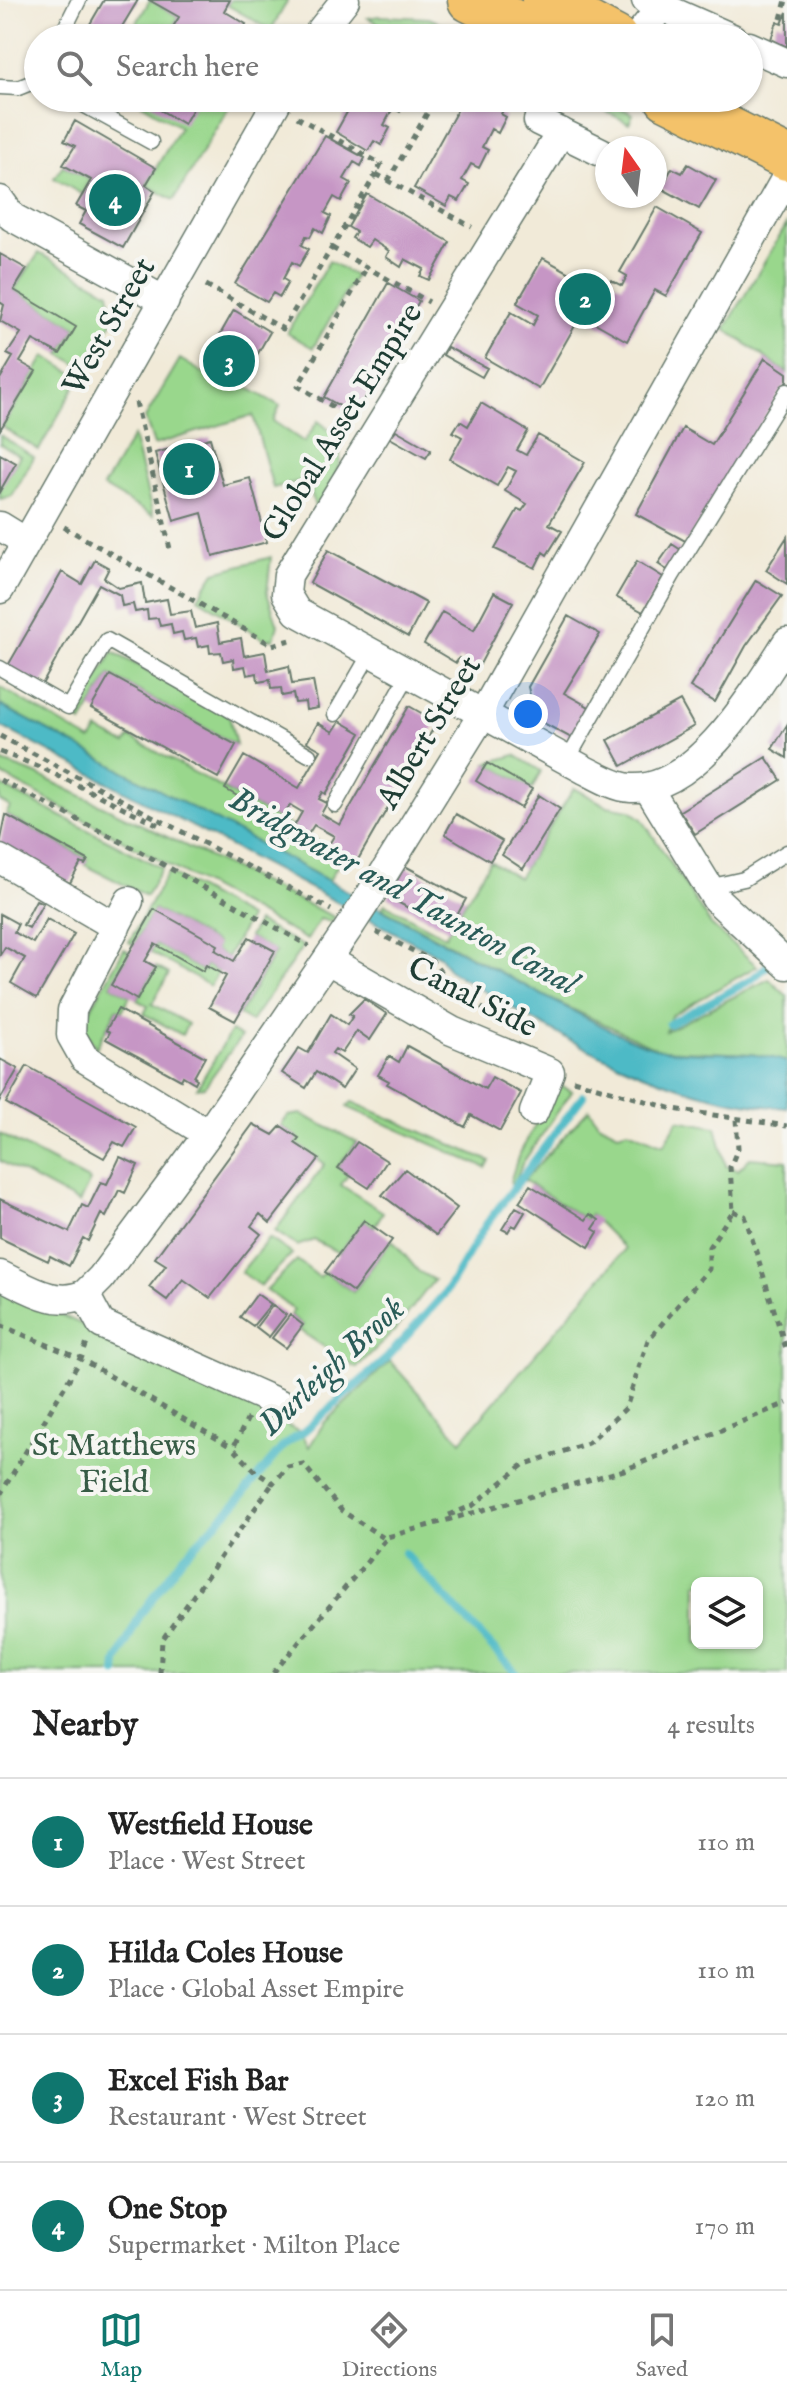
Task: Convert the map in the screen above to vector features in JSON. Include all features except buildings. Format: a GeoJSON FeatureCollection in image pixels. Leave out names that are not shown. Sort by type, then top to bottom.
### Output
{"type":"FeatureCollection","features":[{"type":"Feature","properties":{"kind":"main road"},"geometry":{"type":"LineString","coordinates":[[470,0],[518,24]]}},
{"type":"Feature","properties":{"kind":"main road"},"geometry":{"type":"LineString","coordinates":[[544,0],[589,24]]}},
{"type":"Feature","properties":{"kind":"main road"},"geometry":{"type":"LineString","coordinates":[[695,112],[787,158]]}},
{"type":"Feature","properties":{"kind":"main road"},"geometry":{"type":"LineString","coordinates":[[761,112],[787,125]]}},
{"type":"Feature","properties":{"kind":"street"},"geometry":{"type":"LineString","coordinates":[[318,24],[327,0]]}},
{"type":"Feature","properties":{"kind":"street"},"geometry":{"type":"LineString","coordinates":[[325,24],[345,0]]}},
{"type":"Feature","properties":{"kind":"street"},"geometry":{"type":"LineString","coordinates":[[643,24],[654,3],[701,24]]}},
{"type":"Feature","properties":{"kind":"street"},"geometry":{"type":"LineString","coordinates":[[763,52],[787,63]]}},
{"type":"Feature","properties":{"kind":"street","name":"West Street"},"geometry":{"type":"LineString","coordinates":[[0,589],[271,112]]}},
{"type":"Feature","properties":{"kind":"street","name":"Global Asset Empire"},"geometry":{"type":"LineString","coordinates":[[595,149],[550,126],[495,240],[288,575],[286,594],[297,612],[568,759],[627,788],[648,788]]}},
{"type":"Feature","properties":{"kind":"street","name":"Albert Street"},"geometry":{"type":"LineString","coordinates":[[85,1294],[101,1278],[208,1134],[371,894],[484,712],[787,176]]}},
{"type":"Feature","properties":{"kind":"street"},"geometry":{"type":"LineString","coordinates":[[0,200],[12,217],[165,301]]}},
{"type":"Feature","properties":{"kind":"street"},"geometry":{"type":"LineString","coordinates":[[0,526],[26,542]]}},
{"type":"Feature","properties":{"kind":"street"},"geometry":{"type":"LineString","coordinates":[[787,642],[736,721],[693,762],[648,788],[708,887],[787,965]]}},
{"type":"Feature","properties":{"kind":"street"},"geometry":{"type":"LineString","coordinates":[[0,859],[116,927]]}},
{"type":"Feature","properties":{"kind":"street"},"geometry":{"type":"LineString","coordinates":[[129,901],[72,1010],[70,1025],[74,1044],[84,1058],[208,1134]]}},
{"type":"Feature","properties":{"kind":"street","name":"Canal Side"},"geometry":{"type":"LineString","coordinates":[[329,958],[452,1031],[550,1072],[534,1112]]}},
{"type":"Feature","properties":{"kind":"street"},"geometry":{"type":"LineString","coordinates":[[0,1275],[53,1299],[64,1300],[85,1294],[101,1324],[280,1404]]}},
{"type":"Feature","properties":{"kind":"lane"},"geometry":{"type":"LineString","coordinates":[[67,24],[79,0]]}},
{"type":"Feature","properties":{"kind":"lane"},"geometry":{"type":"LineString","coordinates":[[0,87],[24,86]]}},
{"type":"Feature","properties":{"kind":"lane"},"geometry":{"type":"LineString","coordinates":[[96,112],[151,142]]}},
{"type":"Feature","properties":{"kind":"lane"},"geometry":{"type":"LineString","coordinates":[[568,759],[665,588],[787,391]]}},
{"type":"Feature","properties":{"kind":"lane"},"geometry":{"type":"LineString","coordinates":[[0,668],[68,707],[107,640],[309,755]]}},
{"type":"Feature","properties":{"kind":"lane"},"geometry":{"type":"LineString","coordinates":[[335,714],[371,652]]}},
{"type":"Feature","properties":{"kind":"lane"},"geometry":{"type":"LineString","coordinates":[[335,805],[410,672]]}},
{"type":"Feature","properties":{"kind":"lane"},"geometry":{"type":"LineString","coordinates":[[708,887],[744,879],[787,852]]}},
{"type":"Feature","properties":{"kind":"path"},"geometry":{"type":"LineString","coordinates":[[781,19],[786,0]]}},
{"type":"Feature","properties":{"kind":"path"},"geometry":{"type":"LineString","coordinates":[[206,285],[283,329],[376,174],[381,164],[294,112]]}},
{"type":"Feature","properties":{"kind":"path"},"geometry":{"type":"LineString","coordinates":[[388,181],[428,112]]}},
{"type":"Feature","properties":{"kind":"path"},"geometry":{"type":"LineString","coordinates":[[376,174],[495,240]]}},
{"type":"Feature","properties":{"kind":"path"},"geometry":{"type":"LineString","coordinates":[[332,248],[449,314]]}},
{"type":"Feature","properties":{"kind":"path"},"geometry":{"type":"LineString","coordinates":[[357,428],[360,422],[296,389],[367,267]]}},
{"type":"Feature","properties":{"kind":"path"},"geometry":{"type":"LineString","coordinates":[[127,366],[170,549]]}},
{"type":"Feature","properties":{"kind":"path"},"geometry":{"type":"LineString","coordinates":[[42,514],[272,645],[328,628]]}},
{"type":"Feature","properties":{"kind":"path"},"geometry":{"type":"LineString","coordinates":[[0,736],[352,923],[431,960],[454,989],[509,1028]]}},
{"type":"Feature","properties":{"kind":"path"},"geometry":{"type":"LineString","coordinates":[[0,752],[40,767],[206,846]]}},
{"type":"Feature","properties":{"kind":"path"},"geometry":{"type":"LineString","coordinates":[[0,780],[329,958]]}},
{"type":"Feature","properties":{"kind":"path"},"geometry":{"type":"LineString","coordinates":[[550,1072],[630,1098],[787,1126]]}},
{"type":"Feature","properties":{"kind":"path"},"geometry":{"type":"LineString","coordinates":[[160,1673],[162,1640],[273,1483],[288,1467],[303,1464],[342,1511],[380,1537],[388,1536],[472,1506],[523,1465],[588,1443],[626,1408],[648,1340],[709,1269],[709,1247],[733,1211],[730,1167],[738,1148],[736,1119]]}},
{"type":"Feature","properties":{"kind":"path"},"geometry":{"type":"LineString","coordinates":[[733,1211],[745,1216],[787,1352]]}},
{"type":"Feature","properties":{"kind":"path"},"geometry":{"type":"LineString","coordinates":[[0,1495],[81,1359],[91,1331],[101,1324]]}},
{"type":"Feature","properties":{"kind":"path"},"geometry":{"type":"LineString","coordinates":[[0,1325],[81,1359],[233,1448],[256,1472],[273,1483]]}},
{"type":"Feature","properties":{"kind":"path"},"geometry":{"type":"LineString","coordinates":[[418,1526],[624,1470],[787,1403]]}},
{"type":"Feature","properties":{"kind":"path"},"geometry":{"type":"LineString","coordinates":[[233,1448],[253,1410],[280,1404]]}},
{"type":"Feature","properties":{"kind":"path"},"geometry":{"type":"LineString","coordinates":[[273,1673],[388,1536]]}},
{"type":"Feature","properties":{"kind":"green space"},"geometry":{"type":"Polygon","coordinates":[[[150,0],[179,17],[175,24],[136,24],[150,0]]]}},
{"type":"Feature","properties":{"kind":"green space"},"geometry":{"type":"Polygon","coordinates":[[[230,0],[288,0],[274,24],[260,24],[227,5],[230,0]]]}},
{"type":"Feature","properties":{"kind":"green space"},"geometry":{"type":"Polygon","coordinates":[[[368,18],[429,18],[442,24],[379,24],[368,18]]]}},
{"type":"Feature","properties":{"kind":"green space"},"geometry":{"type":"Polygon","coordinates":[[[155,112],[226,112],[174,200],[146,185],[180,127],[155,112]]]}},
{"type":"Feature","properties":{"kind":"green space"},"geometry":{"type":"Polygon","coordinates":[[[607,112],[629,112],[633,114],[629,123],[607,112]]]}},
{"type":"Feature","properties":{"kind":"green space"},"geometry":{"type":"Polygon","coordinates":[[[63,165],[91,180],[83,195],[54,178],[63,165]]]}},
{"type":"Feature","properties":{"kind":"green space"},"geometry":{"type":"Polygon","coordinates":[[[787,224],[787,373],[725,329],[787,224]]]}},
{"type":"Feature","properties":{"kind":"green space"},"geometry":{"type":"Polygon","coordinates":[[[39,253],[109,292],[114,318],[84,368],[60,354],[76,327],[14,290],[39,253]]]}},
{"type":"Feature","properties":{"kind":"green space"},"geometry":{"type":"Polygon","coordinates":[[[329,261],[355,276],[313,348],[287,333],[329,261]]]}},
{"type":"Feature","properties":{"kind":"green space"},"geometry":{"type":"Polygon","coordinates":[[[45,356],[80,377],[39,450],[2,427],[45,356]]]}},
{"type":"Feature","properties":{"kind":"green space"},"geometry":{"type":"Polygon","coordinates":[[[180,359],[208,376],[213,368],[280,406],[273,421],[304,442],[318,421],[330,432],[338,442],[339,464],[316,511],[308,479],[273,488],[253,415],[154,445],[145,418],[180,359]]]}},
{"type":"Feature","properties":{"kind":"green space"},"geometry":{"type":"Polygon","coordinates":[[[0,435],[34,457],[12,496],[0,499],[0,488],[20,456],[0,444],[0,435]]]}},
{"type":"Feature","properties":{"kind":"green space"},"geometry":{"type":"Polygon","coordinates":[[[133,436],[153,516],[103,487],[133,436]]]}},
{"type":"Feature","properties":{"kind":"green space"},"geometry":{"type":"Polygon","coordinates":[[[271,557],[267,593],[278,625],[274,639],[264,639],[198,598],[215,572],[271,557]]]}},
{"type":"Feature","properties":{"kind":"green space"},"geometry":{"type":"Polygon","coordinates":[[[113,652],[229,715],[236,745],[110,675],[82,723],[75,718],[113,652]]]}},
{"type":"Feature","properties":{"kind":"green space"},"geometry":{"type":"Polygon","coordinates":[[[0,687],[91,741],[98,730],[125,744],[130,737],[343,855],[329,881],[0,705],[0,687]]]}},
{"type":"Feature","properties":{"kind":"green space"},"geometry":{"type":"Polygon","coordinates":[[[515,755],[541,771],[532,789],[487,763],[515,755]]]}},
{"type":"Feature","properties":{"kind":"green space"},"geometry":{"type":"Polygon","coordinates":[[[0,761],[36,774],[334,917],[331,922],[320,919],[307,940],[0,774],[0,761]]]}},
{"type":"Feature","properties":{"kind":"green space"},"geometry":{"type":"Polygon","coordinates":[[[0,785],[162,868],[146,896],[85,865],[87,859],[6,815],[10,807],[0,801],[0,785]]]}},
{"type":"Feature","properties":{"kind":"green space"},"geometry":{"type":"Polygon","coordinates":[[[574,788],[607,806],[630,810],[642,819],[711,925],[757,966],[671,1016],[666,1031],[769,979],[787,996],[787,1062],[752,1054],[660,1050],[546,997],[382,908],[385,904],[445,936],[490,861],[518,878],[574,788]]]}},
{"type":"Feature","properties":{"kind":"green space"},"geometry":{"type":"Polygon","coordinates":[[[168,872],[249,918],[227,957],[215,950],[217,944],[154,909],[134,945],[129,942],[168,872]]]}},
{"type":"Feature","properties":{"kind":"green space"},"geometry":{"type":"Polygon","coordinates":[[[257,922],[303,946],[251,1022],[239,1015],[275,952],[249,937],[257,922]]]}},
{"type":"Feature","properties":{"kind":"green space"},"geometry":{"type":"Polygon","coordinates":[[[155,944],[203,971],[206,965],[218,972],[210,986],[150,952],[155,944]]]}},
{"type":"Feature","properties":{"kind":"green space"},"geometry":{"type":"Polygon","coordinates":[[[124,949],[130,952],[111,985],[130,996],[122,1011],[117,1009],[96,1048],[85,1031],[85,1019],[124,949]]]}},
{"type":"Feature","properties":{"kind":"green space"},"geometry":{"type":"Polygon","coordinates":[[[156,967],[169,974],[152,1004],[188,1024],[182,1035],[144,1014],[148,1006],[137,1000],[156,967]]]}},
{"type":"Feature","properties":{"kind":"green space"},"geometry":{"type":"Polygon","coordinates":[[[231,1031],[241,1037],[204,1087],[197,1088],[231,1031]]]}},
{"type":"Feature","properties":{"kind":"green space"},"geometry":{"type":"Polygon","coordinates":[[[557,1084],[572,1091],[522,1164],[513,1186],[510,1182],[518,1157],[557,1084]]]}},
{"type":"Feature","properties":{"kind":"green space"},"geometry":{"type":"Polygon","coordinates":[[[352,1102],[490,1161],[486,1168],[347,1107],[352,1102]]]}},
{"type":"Feature","properties":{"kind":"green space","name":"St Matthews Field"},"geometry":{"type":"Polygon","coordinates":[[[589,1109],[598,1123],[618,1133],[628,1130],[664,1145],[678,1120],[716,1127],[726,1166],[738,1170],[750,1158],[787,1161],[787,1673],[0,1673],[0,1287],[164,1362],[302,1433],[309,1447],[324,1423],[390,1361],[461,1441],[625,1249],[590,1214],[586,1220],[524,1180],[589,1109]]]}},
{"type":"Feature","properties":{"kind":"green space"},"geometry":{"type":"Polygon","coordinates":[[[301,1114],[357,1142],[338,1167],[348,1175],[341,1185],[383,1212],[374,1227],[364,1221],[339,1253],[314,1240],[297,1246],[275,1231],[325,1164],[295,1143],[298,1138],[281,1126],[288,1116],[301,1114]]]}},
{"type":"Feature","properties":{"kind":"green space"},"geometry":{"type":"Polygon","coordinates":[[[0,1134],[90,1181],[79,1203],[0,1161],[0,1134]]]}},
{"type":"Feature","properties":{"kind":"green space"},"geometry":{"type":"Polygon","coordinates":[[[269,1238],[292,1254],[260,1286],[241,1272],[269,1238]]]}},
{"type":"Feature","properties":{"kind":"green space"},"geometry":{"type":"Polygon","coordinates":[[[392,1240],[418,1271],[434,1280],[394,1331],[356,1368],[299,1330],[303,1325],[290,1315],[294,1310],[266,1290],[297,1260],[319,1277],[325,1272],[353,1292],[392,1240]]]}},
{"type":"Feature","properties":{"kind":"water"},"geometry":{"type":"Polygon","coordinates":[[[0,705],[621,1035],[664,1050],[757,1055],[787,1062],[787,1108],[741,1103],[696,1092],[653,1078],[569,1040],[449,970],[440,956],[0,726],[0,705]]]}},
{"type":"Feature","properties":{"kind":"waterway","name":"Durleigh Brook"},"geometry":{"type":"LineString","coordinates":[[669,1024],[751,980],[774,960]]}},
{"type":"Feature","properties":{"kind":"waterway","name":"Durleigh Brook"},"geometry":{"type":"LineString","coordinates":[[116,1673],[117,1662],[140,1615],[183,1557],[236,1503],[284,1445],[302,1433],[387,1358],[445,1293],[485,1226],[583,1096]]}},
{"type":"Feature","properties":{"kind":"waterway"},"geometry":{"type":"LineString","coordinates":[[404,1553],[516,1673]]}},
{"type":"Feature","properties":{"kind":"place","name":"One Stop"},"geometry":{"type":"Point","coordinates":[115,200]}},
{"type":"Feature","properties":{"kind":"place","name":"Hilda Coles House"},"geometry":{"type":"Point","coordinates":[585,299]}},
{"type":"Feature","properties":{"kind":"place","name":"Excel Fish Bar"},"geometry":{"type":"Point","coordinates":[229,361]}},
{"type":"Feature","properties":{"kind":"place","name":"Westfield House"},"geometry":{"type":"Point","coordinates":[189,469]}},
{"type":"Feature","properties":{"kind":"water label","name":"Bridgwater and Taunton Canal"},"geometry":{"type":"Point","coordinates":[403,892]}}]}
